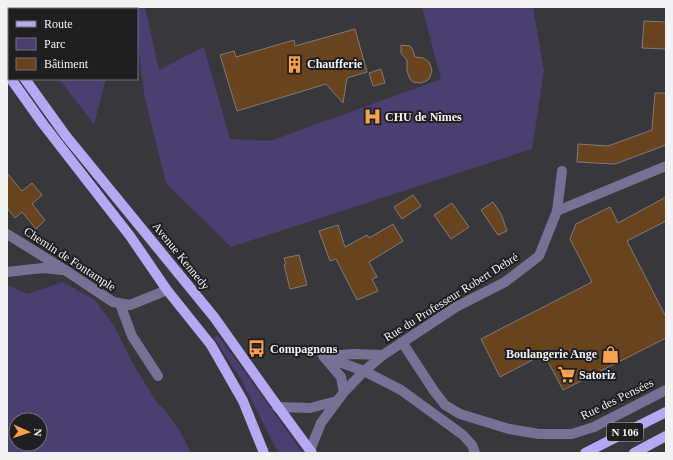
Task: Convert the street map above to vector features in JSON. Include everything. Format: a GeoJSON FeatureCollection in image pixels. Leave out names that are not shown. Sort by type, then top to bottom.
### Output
{"type":"FeatureCollection","features":[{"type":"Feature","properties":{"kind":"main road"},"geometry":{"type":"LineString","coordinates":[[12,80],[43,124],[130,236],[167,290],[210,346],[227,372],[243,401],[264,453]]}},
{"type":"Feature","properties":{"kind":"main road","name":"Avenue Kennedy"},"geometry":{"type":"LineString","coordinates":[[26,80],[66,136],[214,317],[311,452]]}},
{"type":"Feature","properties":{"kind":"main road","name":"N 106"},"geometry":{"type":"LineString","coordinates":[[585,453],[666,412]]}},
{"type":"Feature","properties":{"kind":"main road","name":"N 106"},"geometry":{"type":"LineString","coordinates":[[634,453],[666,436]]}},
{"type":"Feature","properties":{"kind":"street"},"geometry":{"type":"LineString","coordinates":[[557,211],[666,166]]}},
{"type":"Feature","properties":{"kind":"street","name":"Rue du Professeur Robert Debré"},"geometry":{"type":"LineString","coordinates":[[311,452],[321,423],[344,392],[364,371],[402,342],[456,307],[505,282],[539,256],[557,211],[562,171]]}},
{"type":"Feature","properties":{"kind":"street","name":"Chemin de Fontample"},"geometry":{"type":"LineString","coordinates":[[7,234],[113,302],[120,304]]}},
{"type":"Feature","properties":{"kind":"street"},"geometry":{"type":"LineString","coordinates":[[7,272],[43,268],[65,270]]}},
{"type":"Feature","properties":{"kind":"street"},"geometry":{"type":"LineString","coordinates":[[158,376],[132,336],[120,304],[130,305],[167,290]]}},
{"type":"Feature","properties":{"kind":"street","name":"Rue des Pensées"},"geometry":{"type":"LineString","coordinates":[[402,342],[445,405],[460,414],[508,429],[539,434],[572,434],[594,427],[666,390]]}},
{"type":"Feature","properties":{"kind":"street"},"geometry":{"type":"LineString","coordinates":[[323,356],[354,354],[383,355]]}},
{"type":"Feature","properties":{"kind":"street"},"geometry":{"type":"LineString","coordinates":[[323,356],[364,371],[401,390],[457,431],[472,445],[476,453]]}},
{"type":"Feature","properties":{"kind":"street"},"geometry":{"type":"LineString","coordinates":[[323,356],[341,377],[344,392]]}},
{"type":"Feature","properties":{"kind":"street"},"geometry":{"type":"LineString","coordinates":[[277,406],[310,408],[337,401]]}},
{"type":"Feature","properties":{"kind":"green space"},"geometry":{"type":"Polygon","coordinates":[[[7,7],[96,8],[8,8],[8,10],[7,7]]]}},
{"type":"Feature","properties":{"kind":"green space"},"geometry":{"type":"Polygon","coordinates":[[[145,7],[159,70],[204,47],[230,139],[270,141],[441,79],[422,7],[533,7],[544,71],[532,149],[231,247],[166,183],[145,99],[138,46],[138,8],[136,8],[145,7]]]}},
{"type":"Feature","properties":{"kind":"green space"},"geometry":{"type":"Polygon","coordinates":[[[60,80],[106,80],[94,124],[60,80]]]}},
{"type":"Feature","properties":{"kind":"green space"},"geometry":{"type":"Polygon","coordinates":[[[62,282],[94,299],[114,326],[132,362],[157,403],[165,410],[181,433],[191,453],[7,453],[7,285],[28,294],[62,282]]]}},
{"type":"Feature","properties":{"kind":"green space"},"geometry":{"type":"Polygon","coordinates":[[[218,335],[303,453],[278,453],[241,379],[214,338],[218,335]]]}},
{"type":"Feature","properties":{"kind":"building"},"geometry":{"type":"Polygon","coordinates":[[[644,21],[666,22],[666,49],[642,48],[644,21]]]}},
{"type":"Feature","properties":{"kind":"building","name":"Chaufferie"},"geometry":{"type":"Polygon","coordinates":[[[355,29],[367,72],[347,78],[343,103],[326,84],[237,111],[220,55],[234,51],[236,57],[294,40],[295,46],[355,29]]]}},
{"type":"Feature","properties":{"kind":"building"},"geometry":{"type":"Polygon","coordinates":[[[401,45],[410,46],[415,57],[423,58],[429,62],[432,70],[428,80],[421,83],[413,82],[410,79],[407,71],[407,60],[401,53],[401,45]]]}},
{"type":"Feature","properties":{"kind":"building"},"geometry":{"type":"Polygon","coordinates":[[[381,69],[385,83],[373,86],[369,73],[381,69]]]}},
{"type":"Feature","properties":{"kind":"building"},"geometry":{"type":"Polygon","coordinates":[[[655,93],[666,93],[666,145],[615,164],[577,162],[578,144],[608,146],[652,130],[655,93]]]}},
{"type":"Feature","properties":{"kind":"building"},"geometry":{"type":"Polygon","coordinates":[[[7,173],[22,191],[32,183],[42,195],[32,204],[45,220],[36,229],[22,212],[15,218],[7,208],[7,173]]]}},
{"type":"Feature","properties":{"kind":"building"},"geometry":{"type":"Polygon","coordinates":[[[413,195],[421,206],[402,219],[394,207],[413,195]]]}},
{"type":"Feature","properties":{"kind":"building"},"geometry":{"type":"Polygon","coordinates":[[[666,197],[666,221],[627,241],[666,317],[666,338],[563,390],[544,354],[500,377],[481,339],[592,282],[570,239],[576,224],[610,207],[618,223],[666,197]]]}},
{"type":"Feature","properties":{"kind":"building"},"geometry":{"type":"Polygon","coordinates":[[[493,202],[501,214],[507,231],[498,235],[481,210],[493,202]]]}},
{"type":"Feature","properties":{"kind":"building"},"geometry":{"type":"Polygon","coordinates":[[[452,203],[469,227],[451,239],[434,215],[452,203]]]}},
{"type":"Feature","properties":{"kind":"building"},"geometry":{"type":"Polygon","coordinates":[[[393,224],[403,241],[369,262],[377,277],[372,279],[378,291],[357,300],[336,259],[330,261],[319,231],[338,225],[345,247],[367,235],[369,238],[393,224]]]}},
{"type":"Feature","properties":{"kind":"building"},"geometry":{"type":"Polygon","coordinates":[[[299,255],[307,285],[290,289],[284,265],[286,264],[284,258],[299,255]]]}},
{"type":"Feature","properties":{"kind":"place","name":"Chaufferie"},"geometry":{"type":"Point","coordinates":[294,64]}},
{"type":"Feature","properties":{"kind":"place","name":"CHU de Nîmes"},"geometry":{"type":"Point","coordinates":[372,117]}},
{"type":"Feature","properties":{"kind":"place","name":"Compagnons"},"geometry":{"type":"Point","coordinates":[257,349]}},
{"type":"Feature","properties":{"kind":"place","name":"Boulangerie Ange"},"geometry":{"type":"Point","coordinates":[610,354]}},
{"type":"Feature","properties":{"kind":"place","name":"Satoriz"},"geometry":{"type":"Point","coordinates":[566,375]}}]}
